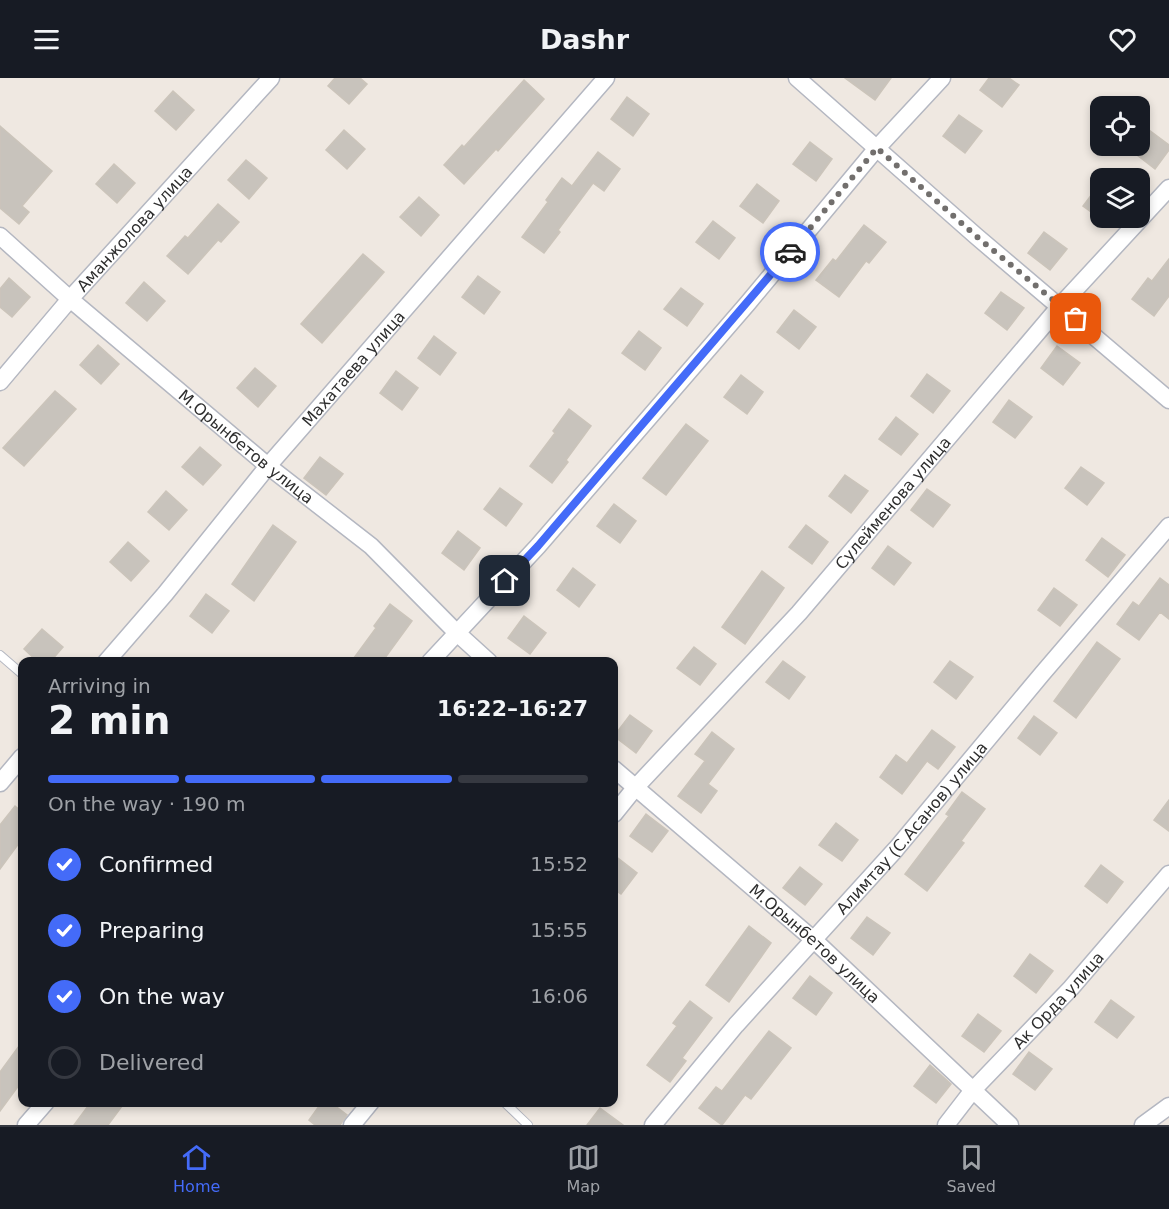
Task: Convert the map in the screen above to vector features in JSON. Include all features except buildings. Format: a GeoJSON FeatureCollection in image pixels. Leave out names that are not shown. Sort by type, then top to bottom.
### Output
{"type":"FeatureCollection","features":[{"type":"Feature","properties":{"kind":"street","name":"Аманжолова улица"},"geometry":{"type":"LineString","coordinates":[[0,382],[70,299],[271,78]]}},
{"type":"Feature","properties":{"kind":"street","name":"Махатаева улица"},"geometry":{"type":"LineString","coordinates":[[110,657],[165,594],[268,466],[606,78]]}},
{"type":"Feature","properties":{"kind":"street"},"geometry":{"type":"LineString","coordinates":[[797,78],[976,236],[1169,400]]}},
{"type":"Feature","properties":{"kind":"street"},"geometry":{"type":"LineString","coordinates":[[434,657],[538,546],[748,303],[877,148],[942,78]]}},
{"type":"Feature","properties":{"kind":"street","name":"Сулейменова улица"},"geometry":{"type":"LineString","coordinates":[[618,809],[799,613],[1060,306],[1169,188]]}},
{"type":"Feature","properties":{"kind":"street","name":"М.Орынбетов улица"},"geometry":{"type":"LineString","coordinates":[[0,236],[70,299],[268,466],[371,546],[484,657]]}},
{"type":"Feature","properties":{"kind":"street","name":"Алимтау (С.Асанов) улица"},"geometry":{"type":"LineString","coordinates":[[653,1125],[736,1025],[896,849],[1169,526]]}},
{"type":"Feature","properties":{"kind":"street"},"geometry":{"type":"LineString","coordinates":[[0,783],[18,762]]}},
{"type":"Feature","properties":{"kind":"street","name":"М.Орынбетов улица"},"geometry":{"type":"LineString","coordinates":[[618,773],[814,940],[1010,1125]]}},
{"type":"Feature","properties":{"kind":"street","name":"Ак Орда улица"},"geometry":{"type":"LineString","coordinates":[[946,1125],[973,1090],[1071,988],[1169,874]]}},
{"type":"Feature","properties":{"kind":"street"},"geometry":{"type":"LineString","coordinates":[[1143,1125],[1169,1106]]}},
{"type":"Feature","properties":{"kind":"street"},"geometry":{"type":"LineString","coordinates":[[26,1125],[42,1107]]}},
{"type":"Feature","properties":{"kind":"street"},"geometry":{"type":"LineString","coordinates":[[352,1125],[366,1107]]}},
{"type":"Feature","properties":{"kind":"lane"},"geometry":{"type":"LineString","coordinates":[[0,655],[18,671]]}},
{"type":"Feature","properties":{"kind":"lane"},"geometry":{"type":"LineString","coordinates":[[509,1107],[528,1125]]}},
{"type":"Feature","properties":{"kind":"way so far"},"geometry":{"type":"LineString","coordinates":[[790,252],[877,148],[976,236],[1076,319]]}},
{"type":"Feature","properties":{"kind":"route"},"geometry":{"type":"LineString","coordinates":[[505,581],[538,546],[790,252]]}}]}
